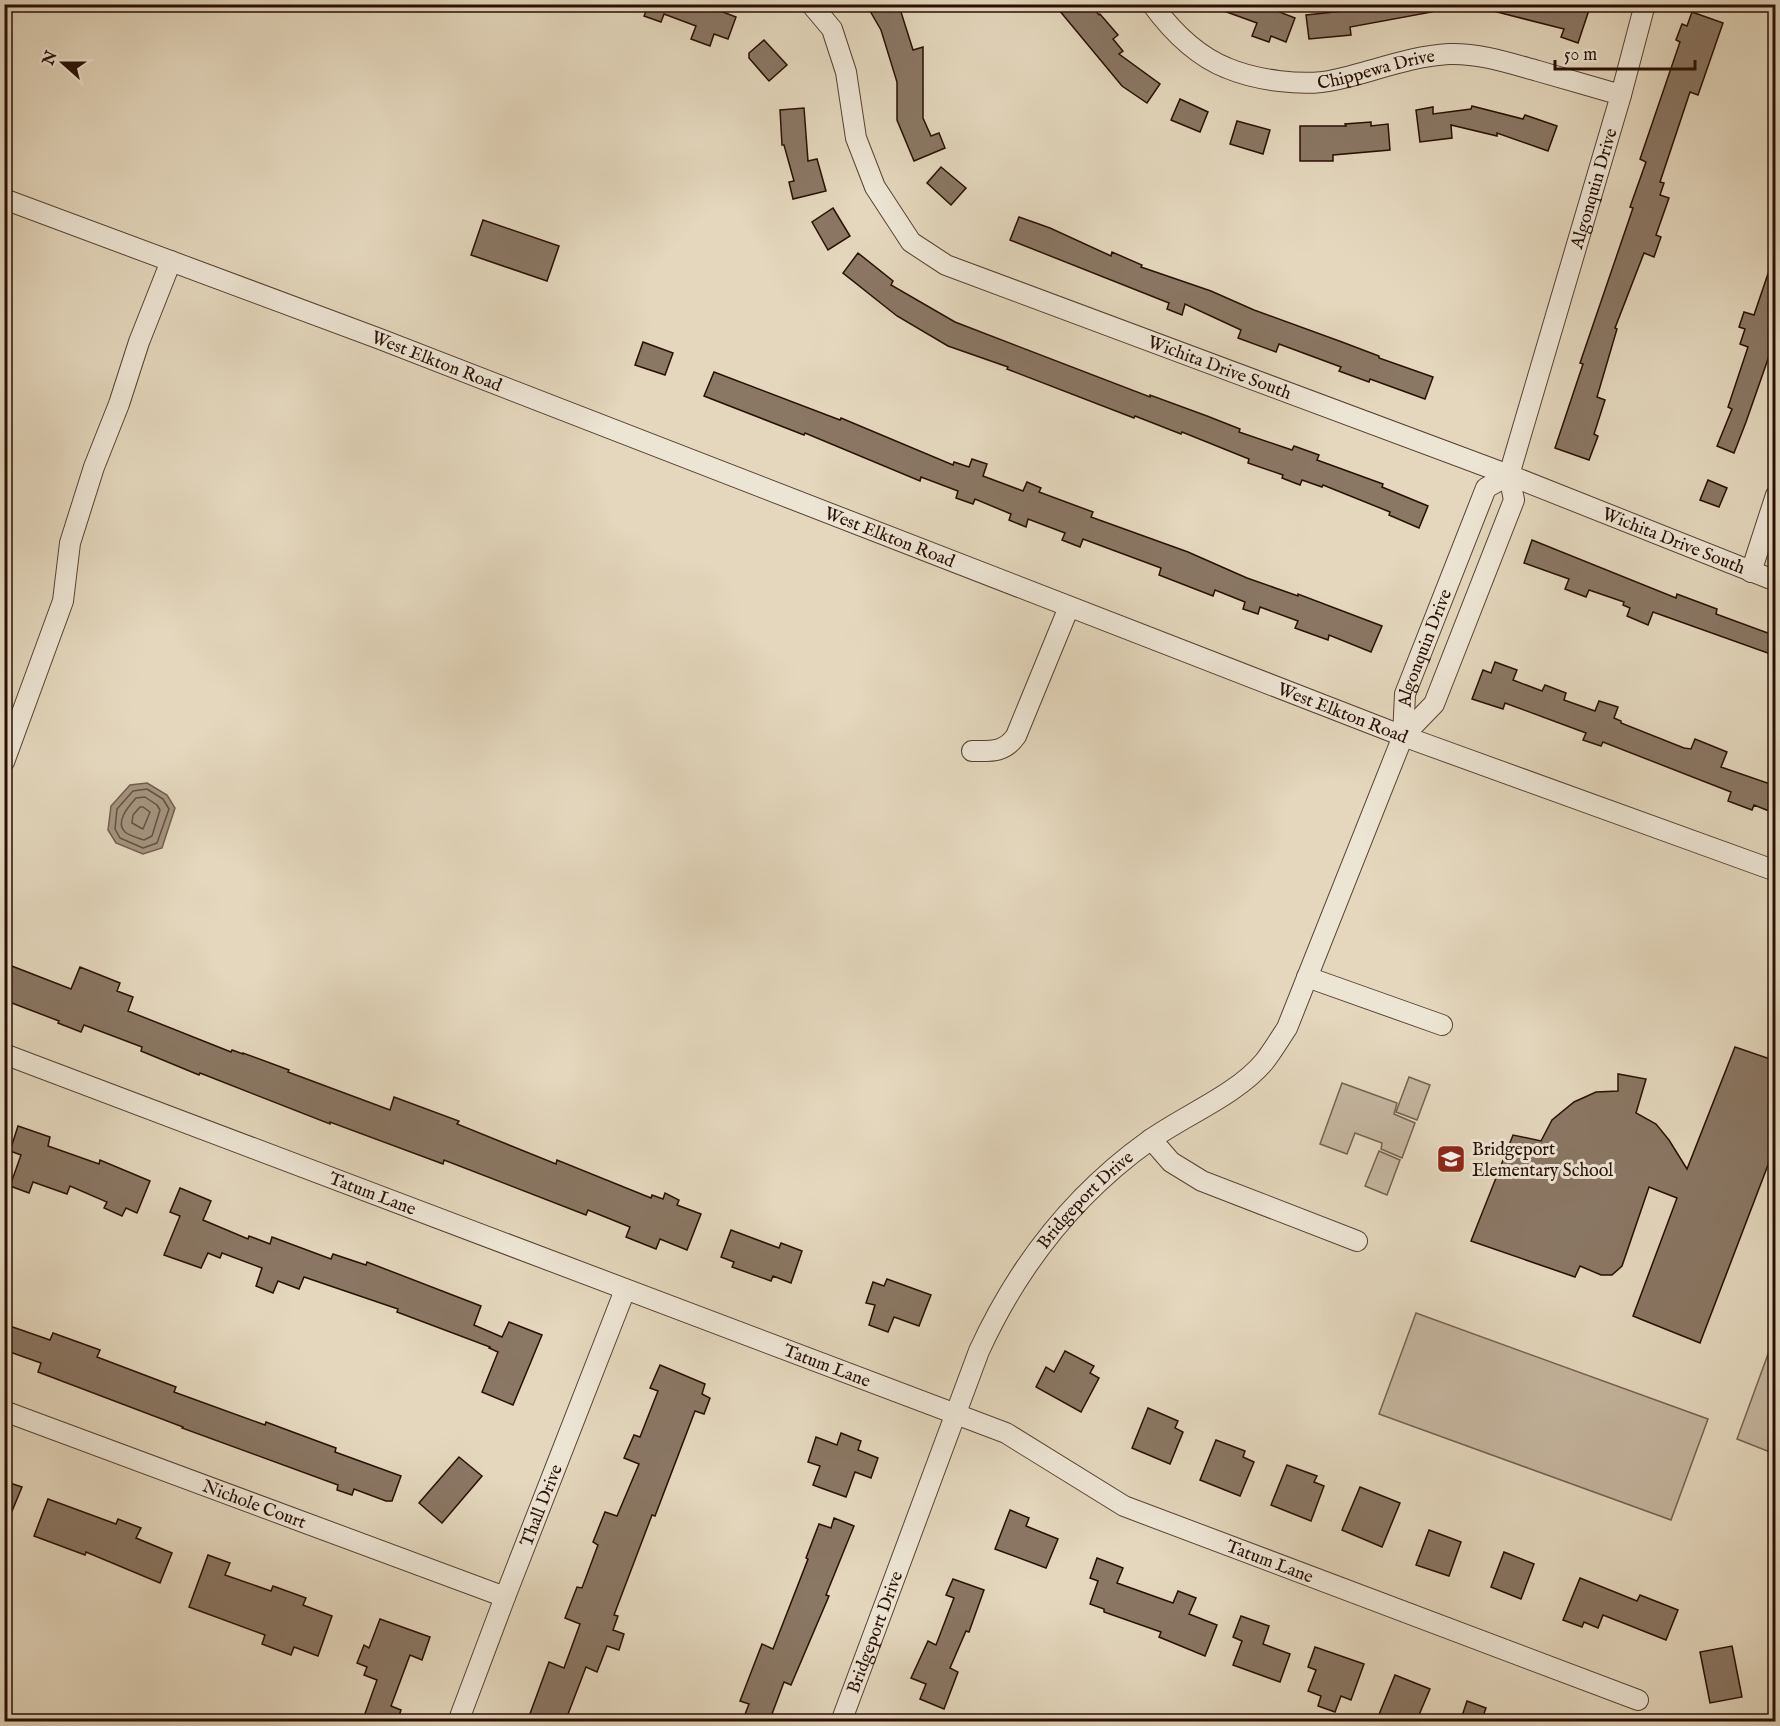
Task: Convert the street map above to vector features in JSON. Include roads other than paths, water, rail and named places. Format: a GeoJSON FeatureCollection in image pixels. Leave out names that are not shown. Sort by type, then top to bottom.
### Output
{"type":"FeatureCollection","features":[{"type":"Feature","properties":{"kind":"street","name":"Wichita Drive South"},"geometry":{"type":"LineString","coordinates":[[811,4],[832,29],[846,72],[856,138],[875,187],[911,242],[946,265],[1509,475],[1776,581]]}},
{"type":"Feature","properties":{"kind":"street","name":"Chippewa Drive"},"geometry":{"type":"LineString","coordinates":[[1152,4],[1165,22],[1194,49],[1227,68],[1291,83],[1332,81],[1415,59],[1450,54],[1491,57],[1621,95]]}},
{"type":"Feature","properties":{"kind":"street","name":"Algonquin Drive"},"geometry":{"type":"LineString","coordinates":[[1402,736],[1434,704],[1514,500],[1509,475],[1621,95],[1645,4]]}},
{"type":"Feature","properties":{"kind":"street","name":"West Elkton Road"},"geometry":{"type":"LineString","coordinates":[[4,199],[380,339],[1402,736],[1776,871]]}},
{"type":"Feature","properties":{"kind":"street"},"geometry":{"type":"LineString","coordinates":[[4,762],[63,601],[70,543],[93,467],[119,404],[139,342],[171,261]]}},
{"type":"Feature","properties":{"kind":"street","name":"Algonquin Drive"},"geometry":{"type":"LineString","coordinates":[[1402,736],[1405,694],[1486,488],[1509,475]]}},
{"type":"Feature","properties":{"kind":"street"},"geometry":{"type":"LineString","coordinates":[[1751,572],[1776,495]]}},
{"type":"Feature","properties":{"kind":"street"},"geometry":{"type":"LineString","coordinates":[[972,751],[1001,750],[1010,745],[1016,736],[1069,607]]}},
{"type":"Feature","properties":{"kind":"street","name":"Bridgeport Drive"},"geometry":{"type":"LineString","coordinates":[[844,1720],[955,1413],[997,1311],[1030,1260],[1065,1217],[1102,1178],[1151,1139],[1230,1091],[1263,1063],[1287,1028],[1402,736]]}},
{"type":"Feature","properties":{"kind":"street"},"geometry":{"type":"LineString","coordinates":[[1307,977],[1442,1026]]}},
{"type":"Feature","properties":{"kind":"street","name":"Tatum Lane"},"geometry":{"type":"LineString","coordinates":[[4,1054],[1006,1433],[1037,1450],[1124,1506],[1638,1700]]}},
{"type":"Feature","properties":{"kind":"street"},"geometry":{"type":"LineString","coordinates":[[1151,1139],[1171,1162],[1202,1181],[1357,1241]]}},
{"type":"Feature","properties":{"kind":"street","name":"Thall Drive"},"geometry":{"type":"LineString","coordinates":[[458,1722],[625,1290]]}},
{"type":"Feature","properties":{"kind":"street","name":"Nichole Court"},"geometry":{"type":"LineString","coordinates":[[4,1411],[505,1597]]}},
{"type":"Feature","properties":{"kind":"water"},"geometry":{"type":"Polygon","coordinates":[[[147,783],[167,795],[175,808],[162,848],[143,854],[116,843],[108,830],[111,806],[130,785],[147,783]]]}},
{"type":"Feature","properties":{"kind":"place","name":"Bridgeport Elementary School"},"geometry":{"type":"Point","coordinates":[1451,1159]}}]}
